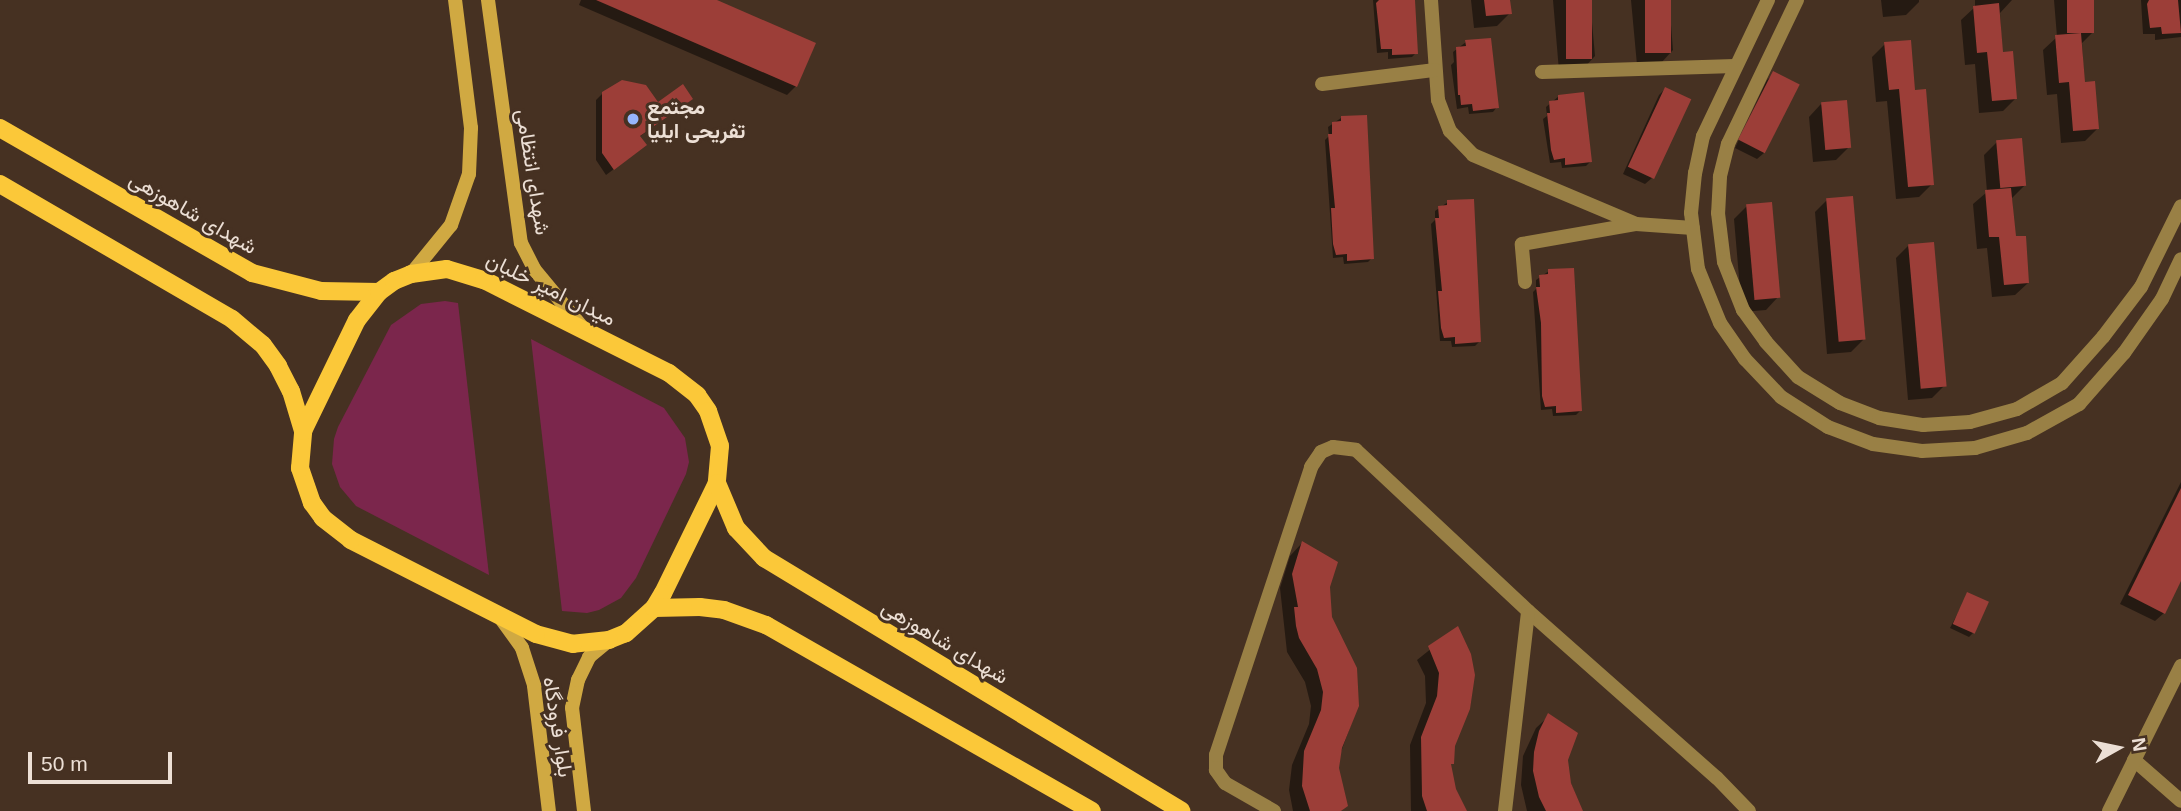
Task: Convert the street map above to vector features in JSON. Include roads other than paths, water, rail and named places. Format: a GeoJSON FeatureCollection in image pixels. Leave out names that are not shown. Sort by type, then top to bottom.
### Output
{"type":"FeatureCollection","features":[{"type":"Feature","properties":{"kind":"main road"},"geometry":{"type":"LineString","coordinates":[[411,274],[451,225],[469,174],[471,128],[455,0]]}},
{"type":"Feature","properties":{"kind":"main road","name":"شهدای انتظامی"},"geometry":{"type":"LineString","coordinates":[[488,0],[521,243],[534,269],[585,331]]}},
{"type":"Feature","properties":{"kind":"main road","name":"شهدای شاهوزهی"},"geometry":{"type":"LineString","coordinates":[[0,128],[252,273],[321,291],[379,292]]}},
{"type":"Feature","properties":{"kind":"main road"},"geometry":{"type":"LineString","coordinates":[[0,184],[232,319],[263,345],[278,366],[291,391],[303,431]]}},
{"type":"Feature","properties":{"kind":"main road","name":"میدان امیر خلبان"},"geometry":{"type":"LineString","coordinates":[[447,269],[466,272],[669,373],[697,396],[708,411],[720,446],[717,483],[654,608],[626,633],[610,640],[582,644],[555,641],[498,615],[336,531],[312,503],[300,468],[303,431],[357,320],[379,292],[411,274],[447,269]]}},
{"type":"Feature","properties":{"kind":"main road","name":"شهدای شاهوزهی"},"geometry":{"type":"LineString","coordinates":[[717,483],[736,528],[764,558],[1181,811]]}},
{"type":"Feature","properties":{"kind":"main road"},"geometry":{"type":"LineString","coordinates":[[654,608],[700,607],[724,610],[766,625],[1092,811]]}},
{"type":"Feature","properties":{"kind":"main road","name":"بلوار فرودگاه"},"geometry":{"type":"LineString","coordinates":[[498,615],[522,648],[534,687],[549,811]]}},
{"type":"Feature","properties":{"kind":"main road","name":"بلوار فرودگاه"},"geometry":{"type":"LineString","coordinates":[[584,811],[572,708],[578,680],[589,657],[610,640]]}},
{"type":"Feature","properties":{"kind":"street"},"geometry":{"type":"LineString","coordinates":[[1431,0],[1438,100],[1450,131],[1474,155],[1636,224],[1693,228]]}},
{"type":"Feature","properties":{"kind":"street"},"geometry":{"type":"LineString","coordinates":[[1768,0],[1703,136],[1695,173],[1693,228],[1698,269],[1720,323],[1745,359],[1781,397],[1828,427],[1861,439],[1922,451],[1975,448],[2027,433],[2079,404],[2124,353],[2162,299],[2181,259]]}},
{"type":"Feature","properties":{"kind":"street"},"geometry":{"type":"LineString","coordinates":[[1797,0],[1728,144],[1720,177],[1718,213],[1724,262],[1743,310],[1766,342],[1798,377],[1840,403],[1869,414],[1923,425],[1970,422],[2017,409],[2062,383],[2104,337],[2141,287],[2181,206]]}},
{"type":"Feature","properties":{"kind":"street"},"geometry":{"type":"LineString","coordinates":[[1542,72],[1735,66]]}},
{"type":"Feature","properties":{"kind":"street"},"geometry":{"type":"LineString","coordinates":[[1322,84],[1435,70]]}},
{"type":"Feature","properties":{"kind":"street"},"geometry":{"type":"LineString","coordinates":[[1525,282],[1522,244],[1636,224]]}},
{"type":"Feature","properties":{"kind":"street"},"geometry":{"type":"LineString","coordinates":[[1861,439],[1869,414]]}},
{"type":"Feature","properties":{"kind":"street"},"geometry":{"type":"LineString","coordinates":[[1274,811],[1225,783],[1216,770],[1216,755],[1311,467],[1321,452],[1333,447],[1356,450],[1744,808]]}},
{"type":"Feature","properties":{"kind":"street"},"geometry":{"type":"LineString","coordinates":[[1505,811],[1528,611]]}},
{"type":"Feature","properties":{"kind":"street"},"geometry":{"type":"LineString","coordinates":[[2109,811],[2181,666]]}},
{"type":"Feature","properties":{"kind":"street"},"geometry":{"type":"LineString","coordinates":[[2134,760],[2181,801]]}},
{"type":"Feature","properties":{"kind":"place","name":"مجتمع تفریحی ایلیا"},"geometry":{"type":"Point","coordinates":[633,119]}}]}
